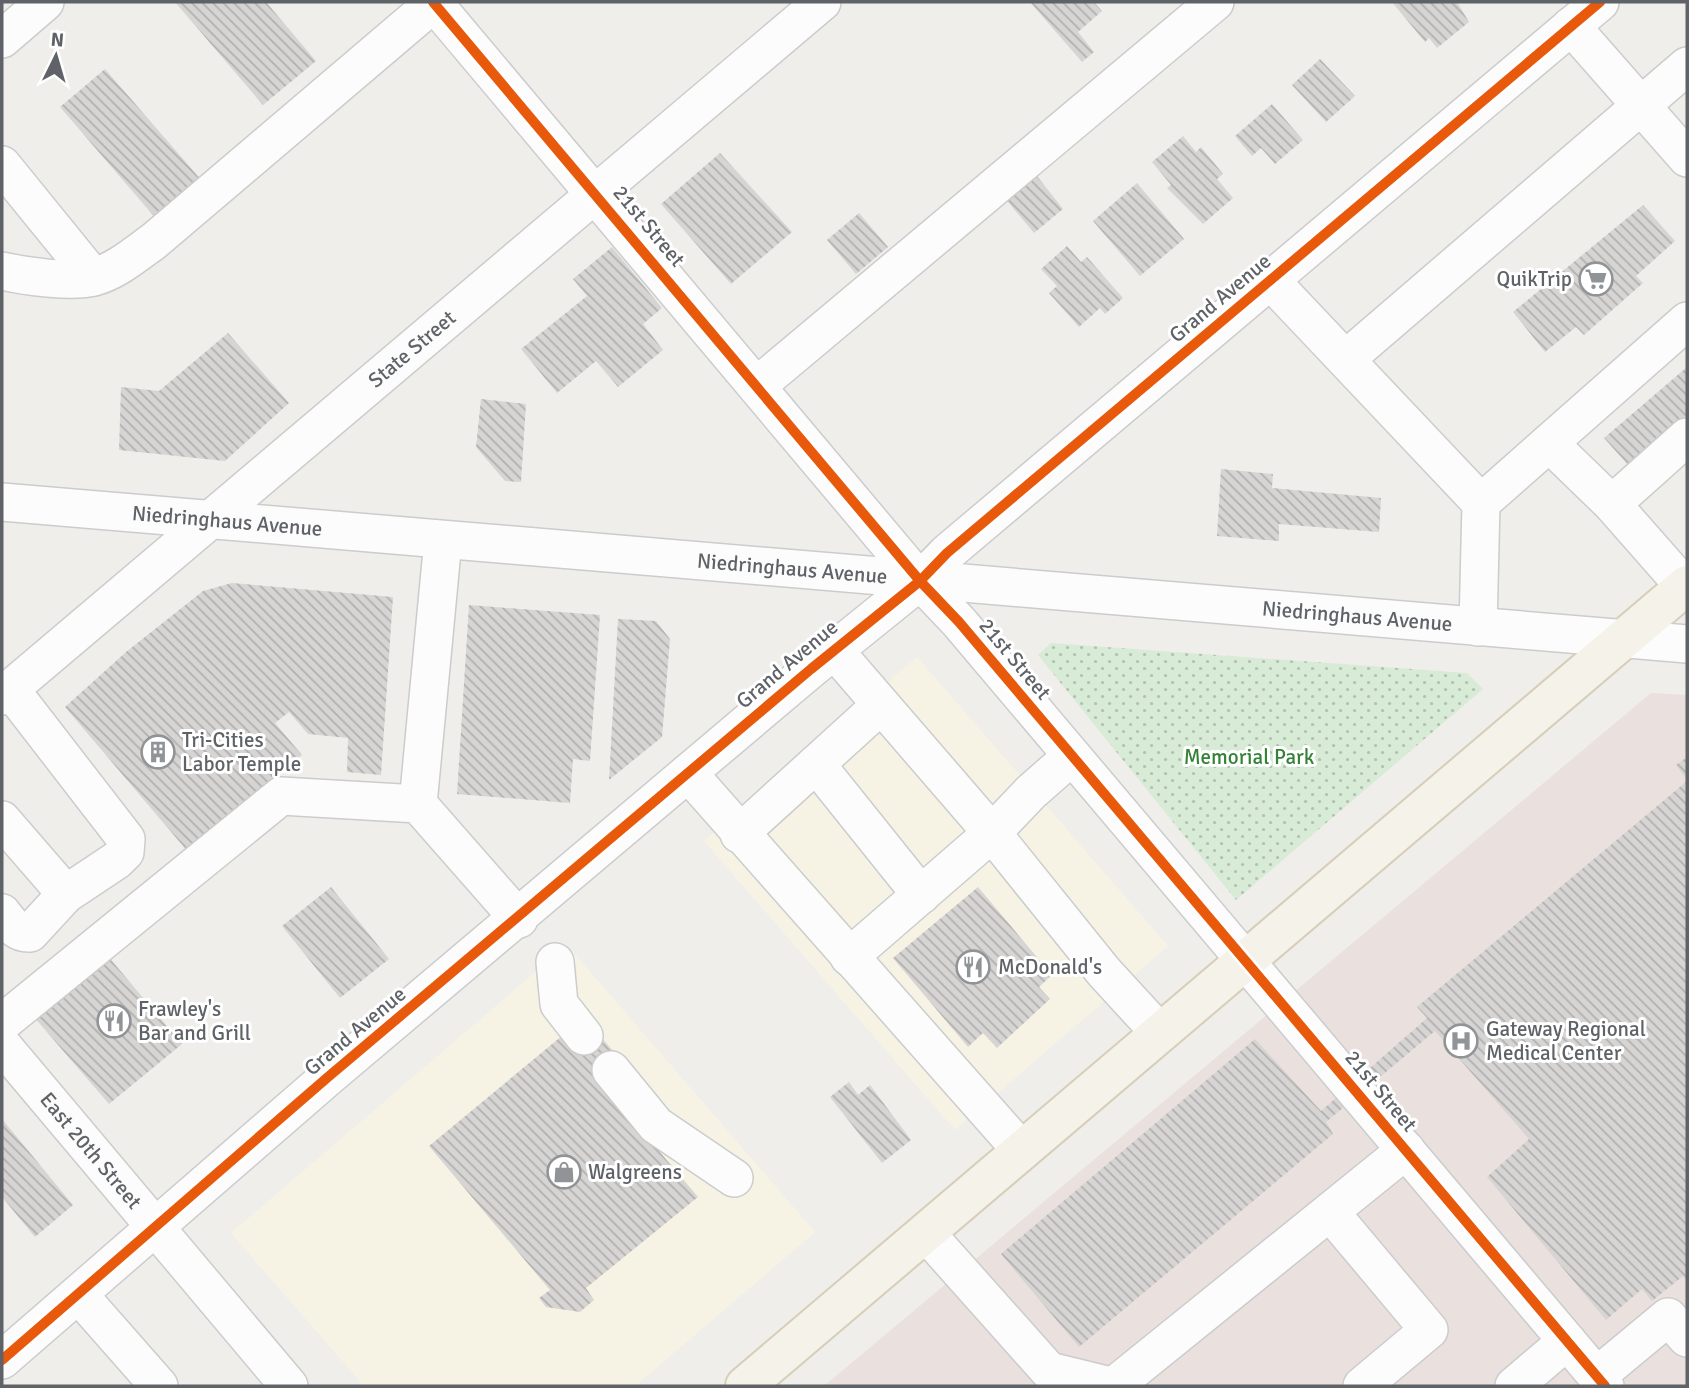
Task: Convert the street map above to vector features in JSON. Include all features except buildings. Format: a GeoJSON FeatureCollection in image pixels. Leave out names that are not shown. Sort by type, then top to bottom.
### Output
{"type":"FeatureCollection","features":[{"type":"Feature","properties":{"kind":"main road"},"geometry":{"type":"LineString","coordinates":[[745,1386],[1686,586]]}},
{"type":"Feature","properties":{"kind":"street"},"geometry":{"type":"LineString","coordinates":[[2,38],[46,2]]}},
{"type":"Feature","properties":{"kind":"street"},"geometry":{"type":"LineString","coordinates":[[2,271],[51,277],[93,277],[122,264],[154,240],[434,2]]}},
{"type":"Feature","properties":{"kind":"street","name":"21st Street"},"geometry":{"type":"LineString","coordinates":[[434,2],[920,581],[1073,756],[1601,1381]]}},
{"type":"Feature","properties":{"kind":"street","name":"State Street"},"geometry":{"type":"LineString","coordinates":[[6,692],[822,2]]}},
{"type":"Feature","properties":{"kind":"street"},"geometry":{"type":"LineString","coordinates":[[758,385],[1215,2]]}},
{"type":"Feature","properties":{"kind":"street","name":"Grand Avenue"},"geometry":{"type":"LineString","coordinates":[[2,1360],[157,1229],[328,1077],[519,919],[834,650],[920,581],[947,553],[1600,2]]}},
{"type":"Feature","properties":{"kind":"street"},"geometry":{"type":"LineString","coordinates":[[1571,26],[1687,158]]}},
{"type":"Feature","properties":{"kind":"street"},"geometry":{"type":"LineString","coordinates":[[1346,359],[1687,66]]}},
{"type":"Feature","properties":{"kind":"street"},"geometry":{"type":"LineString","coordinates":[[2,165],[93,277]]}},
{"type":"Feature","properties":{"kind":"street"},"geometry":{"type":"LineString","coordinates":[[1270,280],[1481,503],[1478,627]]}},
{"type":"Feature","properties":{"kind":"street"},"geometry":{"type":"LineString","coordinates":[[1481,503],[1687,321]]}},
{"type":"Feature","properties":{"kind":"street"},"geometry":{"type":"LineString","coordinates":[[1612,504],[1687,437]]}},
{"type":"Feature","properties":{"kind":"street"},"geometry":{"type":"LineString","coordinates":[[1549,443],[1612,504],[1686,586]]}},
{"type":"Feature","properties":{"kind":"street","name":"Niedringhaus Avenue"},"geometry":{"type":"LineString","coordinates":[[2,502],[1687,644]]}},
{"type":"Feature","properties":{"kind":"street"},"geometry":{"type":"LineString","coordinates":[[418,804],[443,540]]}},
{"type":"Feature","properties":{"kind":"street"},"geometry":{"type":"LineString","coordinates":[[834,650],[992,833],[1104,972],[1160,1033]]}},
{"type":"Feature","properties":{"kind":"street"},"geometry":{"type":"LineString","coordinates":[[2,914],[13,927],[22,933],[30,933],[66,894],[125,852],[126,839],[6,692]]}},
{"type":"Feature","properties":{"kind":"street"},"geometry":{"type":"LineString","coordinates":[[739,834],[881,705]]}},
{"type":"Feature","properties":{"kind":"street"},"geometry":{"type":"LineString","coordinates":[[849,957],[992,833],[1031,792],[1073,756]]}},
{"type":"Feature","properties":{"kind":"street"},"geometry":{"type":"LineString","coordinates":[[816,764],[921,895]]}},
{"type":"Feature","properties":{"kind":"street"},"geometry":{"type":"LineString","coordinates":[[688,774],[1022,1151]]}},
{"type":"Feature","properties":{"kind":"street"},"geometry":{"type":"LineString","coordinates":[[2,1023],[281,796],[418,804],[519,919]]}},
{"type":"Feature","properties":{"kind":"street"},"geometry":{"type":"LineString","coordinates":[[2,820],[66,894]]}},
{"type":"Feature","properties":{"kind":"street"},"geometry":{"type":"LineString","coordinates":[[555,962],[559,1004],[584,1036]]}},
{"type":"Feature","properties":{"kind":"street","name":"East 20th Street"},"geometry":{"type":"LineString","coordinates":[[2,1045],[289,1386]]}},
{"type":"Feature","properties":{"kind":"street"},"geometry":{"type":"LineString","coordinates":[[611,1070],[656,1125],[734,1178]]}},
{"type":"Feature","properties":{"kind":"street"},"geometry":{"type":"LineString","coordinates":[[926,1233],[1049,1371],[1112,1386],[1406,1150]]}},
{"type":"Feature","properties":{"kind":"street"},"geometry":{"type":"LineString","coordinates":[[1330,1212],[1429,1330],[1362,1386]]}},
{"type":"Feature","properties":{"kind":"street"},"geometry":{"type":"LineString","coordinates":[[79,1295],[159,1386]]}},
{"type":"Feature","properties":{"kind":"street"},"geometry":{"type":"LineString","coordinates":[[1601,1381],[1668,1317],[1687,1338]]}},
{"type":"Feature","properties":{"kind":"street"},"geometry":{"type":"LineString","coordinates":[[1514,1386],[1567,1341]]}},
{"type":"Feature","properties":{"kind":"shaded area"},"geometry":{"type":"Polygon","coordinates":[[[917,657],[1168,946],[955,1130],[704,841],[917,657]]]}},
{"type":"Feature","properties":{"kind":"shaded area","name":"Gateway Regional Medical Center"},"geometry":{"type":"Polygon","coordinates":[[[1651,693],[1687,695],[1687,1386],[824,1386],[1651,693]]]}},
{"type":"Feature","properties":{"kind":"shaded area"},"geometry":{"type":"Polygon","coordinates":[[[567,945],[815,1232],[635,1386],[364,1386],[231,1233],[567,945]]]}},
{"type":"Feature","properties":{"kind":"green space","name":"Memorial Park"},"geometry":{"type":"Polygon","coordinates":[[[1051,643],[1467,673],[1483,689],[1236,900],[1038,655],[1051,643]]]}},
{"type":"Feature","properties":{"kind":"cycle path"},"geometry":{"type":"LineString","coordinates":[[433,2],[920,581],[959,622],[1605,1386]]}},
{"type":"Feature","properties":{"kind":"cycle path"},"geometry":{"type":"LineString","coordinates":[[2,1360],[328,1077],[811,669],[920,581],[947,553],[1600,2]]}},
{"type":"Feature","properties":{"kind":"place","name":"QuikTrip"},"geometry":{"type":"Point","coordinates":[1596,279]}},
{"type":"Feature","properties":{"kind":"place","name":"Tri-Cities Labor Temple"},"geometry":{"type":"Point","coordinates":[158,752]}},
{"type":"Feature","properties":{"kind":"place","name":"McDonald's"},"geometry":{"type":"Point","coordinates":[973,967]}},
{"type":"Feature","properties":{"kind":"place","name":"Frawley's Bar and Grill"},"geometry":{"type":"Point","coordinates":[114,1021]}},
{"type":"Feature","properties":{"kind":"place","name":"Gateway Regional Medical Center"},"geometry":{"type":"Point","coordinates":[1461,1041]}},
{"type":"Feature","properties":{"kind":"place","name":"Walgreens"},"geometry":{"type":"Point","coordinates":[564,1172]}}]}
